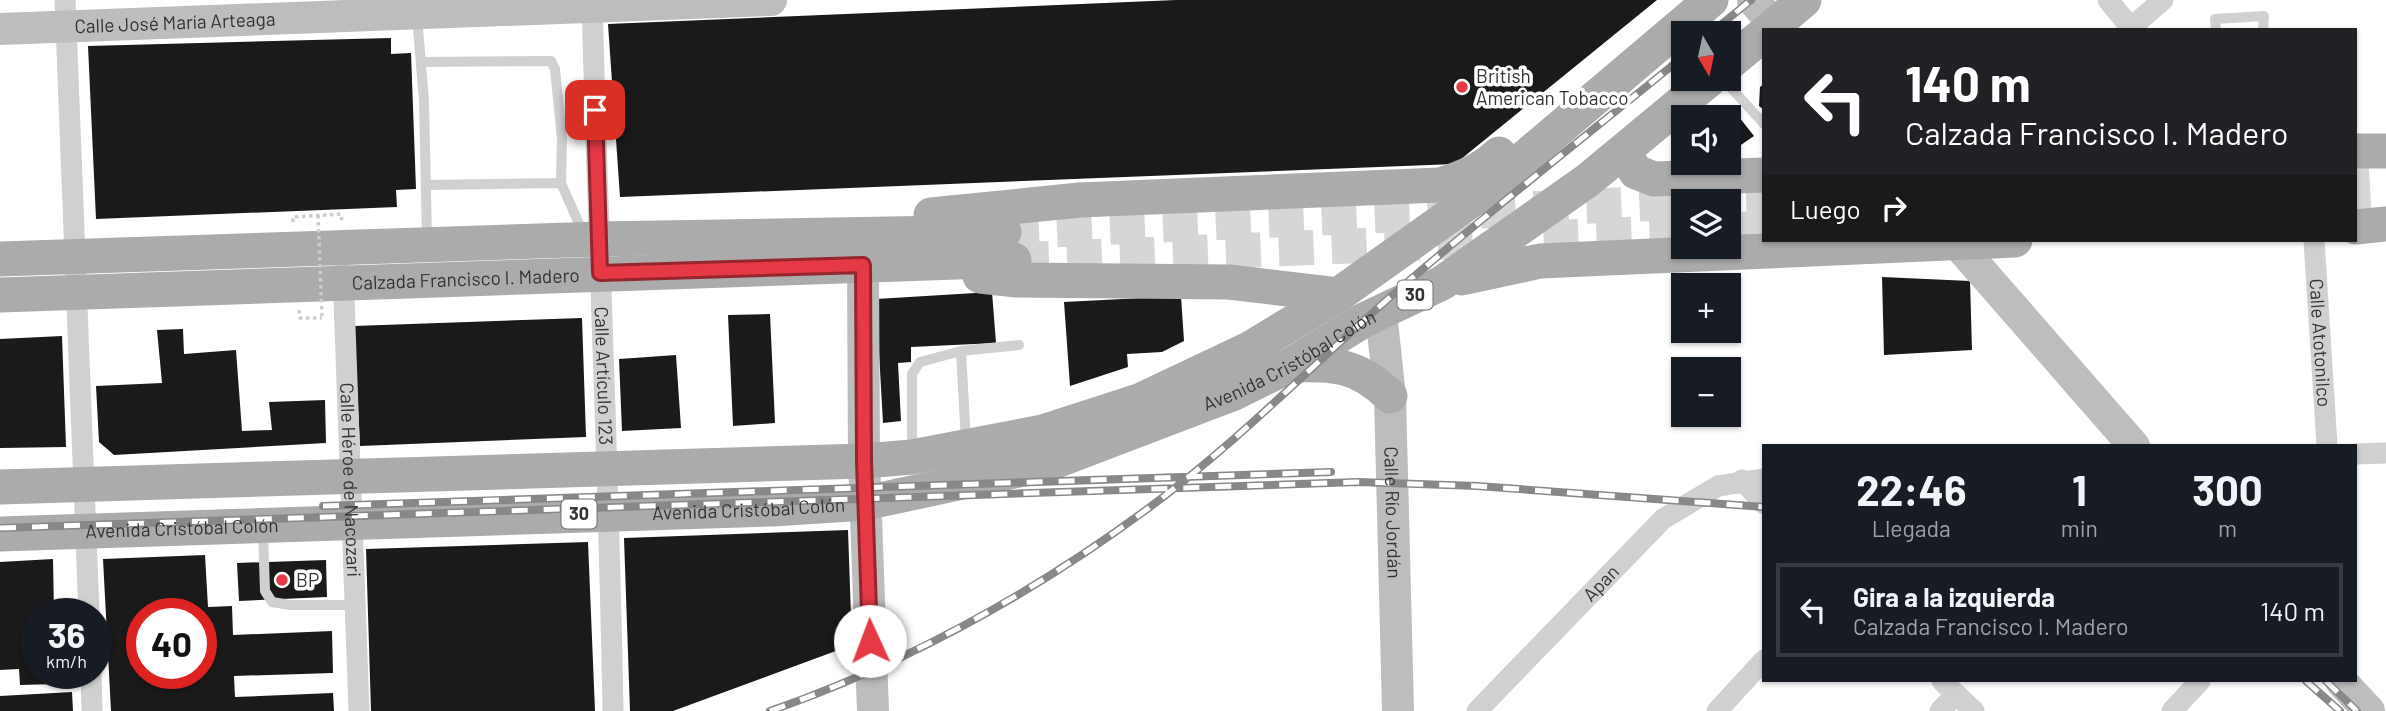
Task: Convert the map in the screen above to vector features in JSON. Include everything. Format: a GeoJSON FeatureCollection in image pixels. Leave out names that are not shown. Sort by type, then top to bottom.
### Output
{"type":"FeatureCollection","features":[{"type":"Feature","properties":{"kind":"main road"},"geometry":{"type":"LineString","coordinates":[[883,235],[910,220],[974,208],[1093,200],[1440,186],[1488,165],[1676,0]]}},
{"type":"Feature","properties":{"kind":"main road","name":"Avenida Cristóbal Colón"},"geometry":{"type":"LineString","coordinates":[[0,534],[773,509],[865,503],[1051,463],[1143,414],[1338,295],[1490,187],[1711,0]]}},
{"type":"Feature","properties":{"kind":"main road"},"geometry":{"type":"LineString","coordinates":[[1768,24],[1804,0]]}},
{"type":"Feature","properties":{"kind":"main road"},"geometry":{"type":"LineString","coordinates":[[1741,51],[1762,30]]}},
{"type":"Feature","properties":{"kind":"main road","name":"30"},"geometry":{"type":"LineString","coordinates":[[1622,152],[1696,91]]}},
{"type":"Feature","properties":{"kind":"main road"},"geometry":{"type":"LineString","coordinates":[[1622,152],[1636,172],[1654,179],[1762,175]]}},
{"type":"Feature","properties":{"kind":"main road","name":"Avenida Cristóbal Colón"},"geometry":{"type":"LineString","coordinates":[[0,486],[864,461],[967,448],[1143,414],[1232,394],[1442,283],[1588,180],[1622,152]]}},
{"type":"Feature","properties":{"kind":"main road","name":"Calzada Francisco I. Madero"},"geometry":{"type":"LineString","coordinates":[[0,259],[593,239],[883,235],[1009,246],[944,263],[0,295]]}},
{"type":"Feature","properties":{"kind":"main road"},"geometry":{"type":"LineString","coordinates":[[1442,283],[1539,261],[1955,242]]}},
{"type":"Feature","properties":{"kind":"main road"},"geometry":{"type":"LineString","coordinates":[[944,263],[994,279],[1229,282],[1338,295]]}},
{"type":"Feature","properties":{"kind":"main road"},"geometry":{"type":"LineString","coordinates":[[1291,365],[1336,365],[1359,371],[1390,396]]}},
{"type":"Feature","properties":{"kind":"street","name":"Calle José María Arteaga"},"geometry":{"type":"LineString","coordinates":[[0,29],[66,13],[330,8],[416,14],[592,4],[771,0]]}},
{"type":"Feature","properties":{"kind":"street"},"geometry":{"type":"LineString","coordinates":[[2108,0],[2129,28]]}},
{"type":"Feature","properties":{"kind":"street"},"geometry":{"type":"LineString","coordinates":[[2131,28],[2163,0]]}},
{"type":"Feature","properties":{"kind":"street","name":"Calle Artículo 123"},"geometry":{"type":"LineString","coordinates":[[592,4],[593,239],[600,273],[609,468],[613,711]]}},
{"type":"Feature","properties":{"kind":"street"},"geometry":{"type":"LineString","coordinates":[[66,13],[73,256],[88,598]]}},
{"type":"Feature","properties":{"kind":"street"},"geometry":{"type":"LineString","coordinates":[[1955,242],[2132,444]]}},
{"type":"Feature","properties":{"kind":"street","name":"Calle Atotonilco"},"geometry":{"type":"LineString","coordinates":[[2314,242],[2327,444]]}},
{"type":"Feature","properties":{"kind":"street","name":"Calle Héroe de Nacozari"},"geometry":{"type":"LineString","coordinates":[[342,248],[359,711]]}},
{"type":"Feature","properties":{"kind":"street"},"geometry":{"type":"LineString","coordinates":[[863,265],[864,461],[873,711]]}},
{"type":"Feature","properties":{"kind":"street","name":"Calle Río Jordán"},"geometry":{"type":"LineString","coordinates":[[1381,313],[1390,396],[1398,711]]}},
{"type":"Feature","properties":{"kind":"street"},"geometry":{"type":"LineString","coordinates":[[2357,454],[2386,453]]}},
{"type":"Feature","properties":{"kind":"street","name":"Apan"},"geometry":{"type":"LineString","coordinates":[[1477,711],[1663,519],[1704,492],[1742,480],[1762,479]]}},
{"type":"Feature","properties":{"kind":"street"},"geometry":{"type":"LineString","coordinates":[[1742,480],[1762,502]]}},
{"type":"Feature","properties":{"kind":"street"},"geometry":{"type":"LineString","coordinates":[[1717,711],[1762,662]]}},
{"type":"Feature","properties":{"kind":"street"},"geometry":{"type":"LineString","coordinates":[[2172,711],[2199,682]]}},
{"type":"Feature","properties":{"kind":"street"},"geometry":{"type":"LineString","coordinates":[[2342,682],[2369,711]]}},
{"type":"Feature","properties":{"kind":"street"},"geometry":{"type":"LineString","coordinates":[[1940,711],[1949,687],[1974,711]]}},
{"type":"Feature","properties":{"kind":"street"},"geometry":{"type":"LineString","coordinates":[[91,689],[92,711]]}},
{"type":"Feature","properties":{"kind":"lane"},"geometry":{"type":"LineString","coordinates":[[416,14],[422,62],[428,245]]}},
{"type":"Feature","properties":{"kind":"lane"},"geometry":{"type":"LineString","coordinates":[[2216,28],[2215,19],[2264,16],[2263,28]]}},
{"type":"Feature","properties":{"kind":"lane"},"geometry":{"type":"LineString","coordinates":[[422,62],[551,61],[555,69],[562,139],[561,183],[593,239]]}},
{"type":"Feature","properties":{"kind":"lane"},"geometry":{"type":"LineString","coordinates":[[1734,91],[1762,122]]}},
{"type":"Feature","properties":{"kind":"lane"},"geometry":{"type":"LineString","coordinates":[[427,186],[561,183]]}},
{"type":"Feature","properties":{"kind":"lane"},"geometry":{"type":"LineString","coordinates":[[912,457],[912,374],[915,367],[920,362],[961,351],[1019,345]]}},
{"type":"Feature","properties":{"kind":"lane"},"geometry":{"type":"LineString","coordinates":[[961,351],[967,448]]}},
{"type":"Feature","properties":{"kind":"lane"},"geometry":{"type":"LineString","coordinates":[[263,525],[267,598],[290,605],[355,605]]}},
{"type":"Feature","properties":{"kind":"path"},"geometry":{"type":"LineString","coordinates":[[293,216],[341,214]]}},
{"type":"Feature","properties":{"kind":"path"},"geometry":{"type":"LineString","coordinates":[[300,318],[322,318],[318,215]]}},
{"type":"Feature","properties":{"kind":"building"},"geometry":{"type":"Polygon","coordinates":[[[1176,0],[1657,0],[1455,164],[620,197],[608,24],[1176,0]]]}},
{"type":"Feature","properties":{"kind":"building"},"geometry":{"type":"Polygon","coordinates":[[[391,38],[391,54],[411,53],[416,189],[396,190],[397,207],[96,219],[88,46],[391,38]]]}},
{"type":"Feature","properties":{"kind":"building"},"geometry":{"type":"Polygon","coordinates":[[[1762,86],[1762,108],[1759,106],[1762,86]]]}},
{"type":"Feature","properties":{"kind":"building"},"geometry":{"type":"Polygon","coordinates":[[[1741,119],[1754,136],[1741,145],[1741,119]]]}},
{"type":"Feature","properties":{"kind":"building"},"geometry":{"type":"Polygon","coordinates":[[[1882,277],[1970,281],[1972,350],[1884,355],[1882,277]]]}},
{"type":"Feature","properties":{"kind":"building"},"geometry":{"type":"Polygon","coordinates":[[[992,292],[996,343],[911,347],[911,362],[898,363],[901,421],[883,423],[876,299],[992,292]]]}},
{"type":"Feature","properties":{"kind":"building"},"geometry":{"type":"Polygon","coordinates":[[[1181,296],[1184,341],[1162,352],[1127,354],[1128,367],[1070,386],[1064,302],[1181,296]]]}},
{"type":"Feature","properties":{"kind":"building"},"geometry":{"type":"Polygon","coordinates":[[[770,314],[775,423],[733,426],[728,315],[770,314]]]}},
{"type":"Feature","properties":{"kind":"building"},"geometry":{"type":"Polygon","coordinates":[[[582,318],[586,437],[360,446],[354,326],[582,318]]]}},
{"type":"Feature","properties":{"kind":"building"},"geometry":{"type":"Polygon","coordinates":[[[183,329],[184,354],[236,350],[242,431],[272,430],[269,402],[325,400],[326,443],[114,455],[99,442],[96,386],[162,383],[157,330],[183,329]]]}},
{"type":"Feature","properties":{"kind":"building"},"geometry":{"type":"Polygon","coordinates":[[[62,336],[66,447],[0,448],[0,339],[62,336]]]}},
{"type":"Feature","properties":{"kind":"building"},"geometry":{"type":"Polygon","coordinates":[[[676,355],[681,428],[622,431],[619,359],[676,355]]]}},
{"type":"Feature","properties":{"kind":"building"},"geometry":{"type":"Polygon","coordinates":[[[848,530],[852,645],[673,711],[630,711],[624,538],[848,530]]]}},
{"type":"Feature","properties":{"kind":"building"},"geometry":{"type":"Polygon","coordinates":[[[588,542],[595,711],[371,711],[366,549],[588,542]]]}},
{"type":"Feature","properties":{"kind":"building"},"geometry":{"type":"Polygon","coordinates":[[[205,555],[207,598],[126,598],[126,689],[217,689],[217,607],[232,606],[233,635],[332,631],[333,673],[234,676],[235,697],[333,693],[334,711],[111,711],[112,598],[105,598],[103,559],[205,555]]]}},
{"type":"Feature","properties":{"kind":"building"},"geometry":{"type":"Polygon","coordinates":[[[53,559],[54,598],[21,598],[21,685],[19,669],[0,670],[0,562],[53,559]]]}},
{"type":"Feature","properties":{"kind":"building","name":"BP"},"geometry":{"type":"Polygon","coordinates":[[[326,560],[327,597],[239,601],[237,563],[326,560]]]}},
{"type":"Feature","properties":{"kind":"building"},"geometry":{"type":"Polygon","coordinates":[[[72,692],[73,711],[0,711],[0,696],[72,692]]]}},
{"type":"Feature","properties":{"kind":"tunnel"},"geometry":{"type":"LineString","coordinates":[[2357,172],[2369,171]]}},
{"type":"Feature","properties":{"kind":"tunnel"},"geometry":{"type":"LineString","coordinates":[[1741,199],[1762,198]]}},
{"type":"Feature","properties":{"kind":"tunnel"},"geometry":{"type":"LineString","coordinates":[[1004,232],[1671,203]]}},
{"type":"Feature","properties":{"kind":"tunnel"},"geometry":{"type":"LineString","coordinates":[[2357,204],[2371,203]]}},
{"type":"Feature","properties":{"kind":"tunnel"},"geometry":{"type":"LineString","coordinates":[[1741,229],[1762,228]]}},
{"type":"Feature","properties":{"kind":"tunnel"},"geometry":{"type":"LineString","coordinates":[[1014,260],[1671,233]]}},
{"type":"Feature","properties":{"kind":"railway"},"geometry":{"type":"LineString","coordinates":[[1726,21],[1751,0]]}},
{"type":"Feature","properties":{"kind":"railway"},"geometry":{"type":"LineString","coordinates":[[770,711],[870,671],[967,623],[1061,568],[1150,507],[1218,453],[1378,307],[1671,67]]}},
{"type":"Feature","properties":{"kind":"railway"},"geometry":{"type":"LineString","coordinates":[[323,506],[1331,472]]}},
{"type":"Feature","properties":{"kind":"railway"},"geometry":{"type":"LineString","coordinates":[[0,528],[1358,482],[1477,486],[1762,507]]}},
{"type":"Feature","properties":{"kind":"railway"},"geometry":{"type":"LineString","coordinates":[[2307,682],[2340,711]]}},
{"type":"Feature","properties":{"kind":"railway"},"geometry":{"type":"LineString","coordinates":[[2327,682],[2357,711]]}},
{"type":"Feature","properties":{"kind":"place","name":"British American Tobacco"},"geometry":{"type":"Point","coordinates":[1462,87]}},
{"type":"Feature","properties":{"kind":"place","name":"BP"},"geometry":{"type":"Point","coordinates":[282,580]}},
{"type":"Feature","properties":{"kind":"route"},"geometry":{"type":"LineString","coordinates":[[595,110],[600,273],[863,265],[864,461],[870,641]]}}]}
